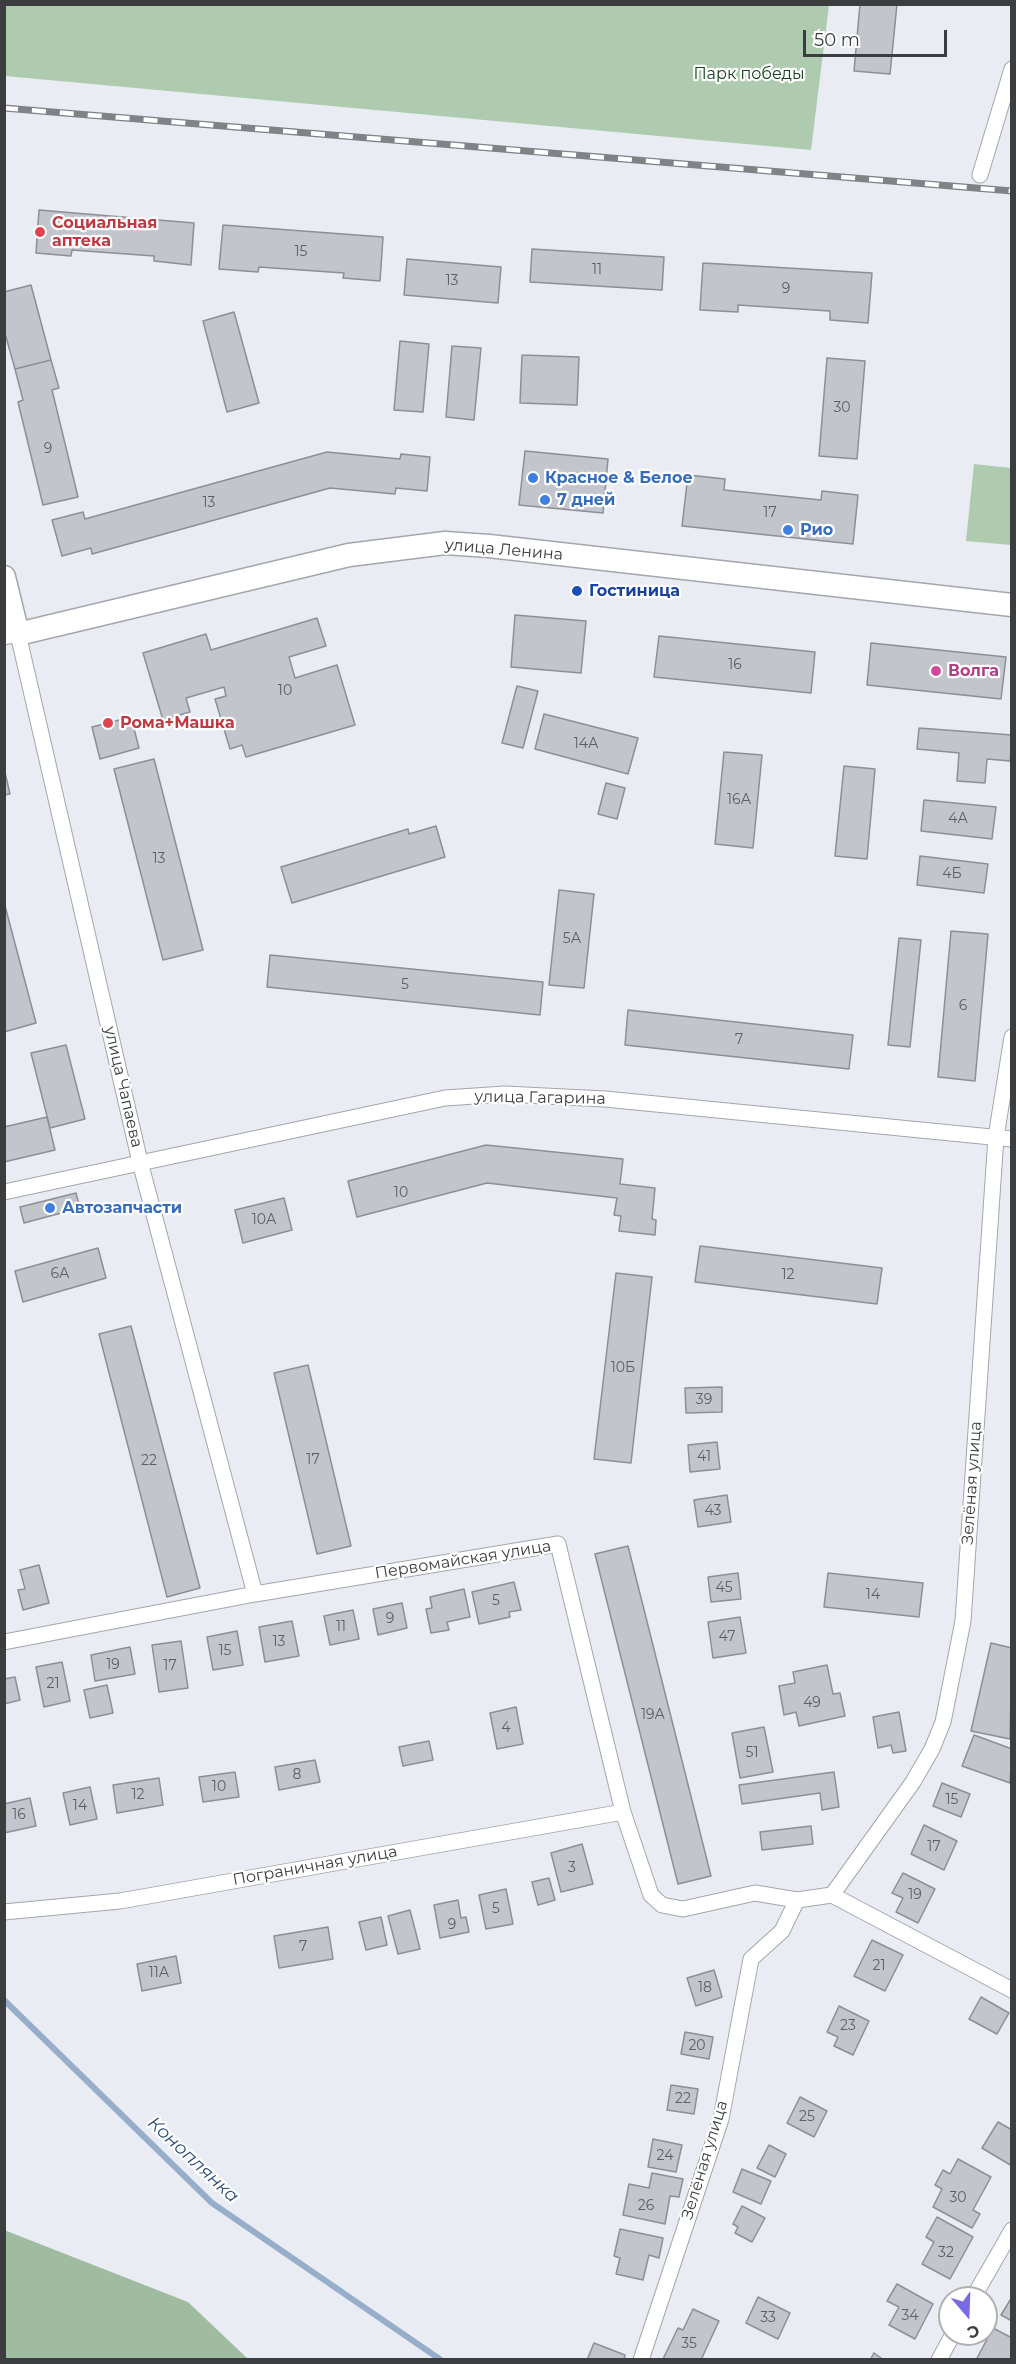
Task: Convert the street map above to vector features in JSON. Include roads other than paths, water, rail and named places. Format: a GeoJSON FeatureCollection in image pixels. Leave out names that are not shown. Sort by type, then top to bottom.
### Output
{"type":"FeatureCollection","features":[{"type":"Feature","properties":{"kind":"main road","name":"улица Ленина"},"geometry":{"type":"LineString","coordinates":[[11,635],[349,555],[445,543],[489,546],[1011,605]]}},
{"type":"Feature","properties":{"kind":"main road","name":"улица Чапаева"},"geometry":{"type":"LineString","coordinates":[[4,577],[11,635]]}},
{"type":"Feature","properties":{"kind":"street"},"geometry":{"type":"LineString","coordinates":[[980,175],[1011,69]]}},
{"type":"Feature","properties":{"kind":"street","name":"улица Чапаева"},"geometry":{"type":"LineString","coordinates":[[11,635],[141,1162],[255,1594]]}},
{"type":"Feature","properties":{"kind":"street","name":"Зелёная улица"},"geometry":{"type":"LineString","coordinates":[[832,1895],[913,1782],[932,1749],[943,1722],[963,1621],[1011,1037]]}},
{"type":"Feature","properties":{"kind":"street","name":"улица Гагарина"},"geometry":{"type":"LineString","coordinates":[[4,1192],[445,1098],[505,1094],[605,1099],[1004,1138]]}},
{"type":"Feature","properties":{"kind":"street","name":"Первомайская улица"},"geometry":{"type":"LineString","coordinates":[[4,1642],[255,1594],[558,1544],[623,1812],[651,1895],[662,1905],[683,1909],[755,1893],[797,1900],[832,1895]]}},
{"type":"Feature","properties":{"kind":"street","name":"Пограничная улица"},"geometry":{"type":"LineString","coordinates":[[4,1912],[120,1901],[623,1812]]}},
{"type":"Feature","properties":{"kind":"street"},"geometry":{"type":"LineString","coordinates":[[832,1895],[1011,1990]]}},
{"type":"Feature","properties":{"kind":"street","name":"Зелёная улица"},"geometry":{"type":"LineString","coordinates":[[641,2360],[721,2119],[751,1959],[782,1931],[797,1900]]}},
{"type":"Feature","properties":{"kind":"street"},"geometry":{"type":"LineString","coordinates":[[980,2286],[1011,2230]]}},
{"type":"Feature","properties":{"kind":"street"},"geometry":{"type":"LineString","coordinates":[[939,2360],[947,2346]]}},
{"type":"Feature","properties":{"kind":"waterway","name":"Коноплянка"},"geometry":{"type":"LineString","coordinates":[[4,2000],[212,2203],[441,2360]]}},
{"type":"Feature","properties":{"kind":"railway"},"geometry":{"type":"LineString","coordinates":[[4,108],[1012,191]]}},
{"type":"Feature","properties":{"kind":"place","name":"Социальная аптека"},"geometry":{"type":"Point","coordinates":[40,232]}},
{"type":"Feature","properties":{"kind":"place","name":"Красное & Белое"},"geometry":{"type":"Point","coordinates":[533,478]}},
{"type":"Feature","properties":{"kind":"place","name":"7 дней"},"geometry":{"type":"Point","coordinates":[545,500]}},
{"type":"Feature","properties":{"kind":"place","name":"Рио"},"geometry":{"type":"Point","coordinates":[788,530]}},
{"type":"Feature","properties":{"kind":"place","name":"Гостиница"},"geometry":{"type":"Point","coordinates":[577,591]}},
{"type":"Feature","properties":{"kind":"place","name":"Волга"},"geometry":{"type":"Point","coordinates":[936,671]}},
{"type":"Feature","properties":{"kind":"place","name":"Рома+Машка"},"geometry":{"type":"Point","coordinates":[108,723]}},
{"type":"Feature","properties":{"kind":"place","name":"Автозапчасти"},"geometry":{"type":"Point","coordinates":[50,1208]}},
{"type":"Feature","properties":{"kind":"park label","name":"Парк победы"},"geometry":{"type":"Point","coordinates":[749,74]}}]}
